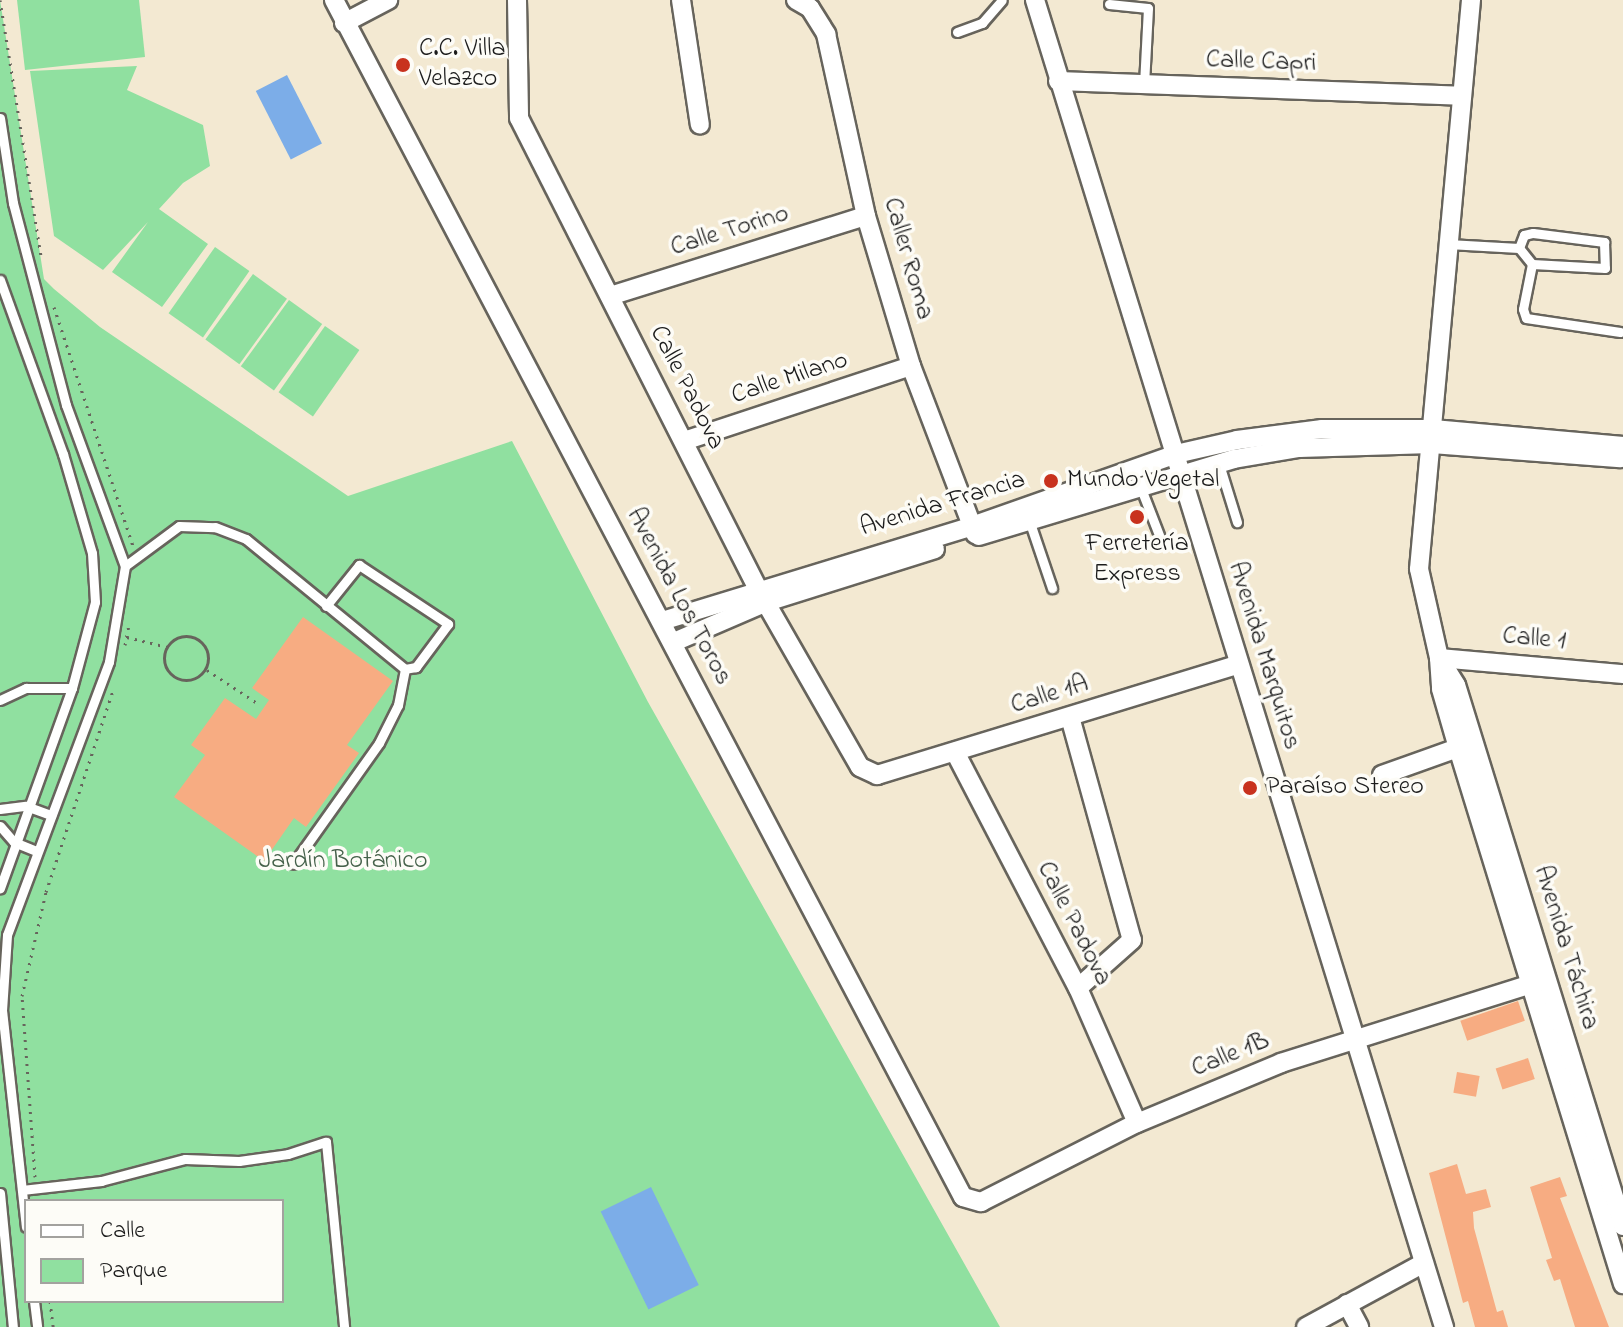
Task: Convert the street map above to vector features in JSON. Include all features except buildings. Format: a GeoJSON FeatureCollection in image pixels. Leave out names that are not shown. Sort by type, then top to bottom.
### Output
{"type":"FeatureCollection","features":[{"type":"Feature","properties":{"kind":"street"},"geometry":{"type":"LineString","coordinates":[[324,0],[344,23]]}},
{"type":"Feature","properties":{"kind":"street"},"geometry":{"type":"LineString","coordinates":[[334,0],[344,23]]}},
{"type":"Feature","properties":{"kind":"street"},"geometry":{"type":"LineString","coordinates":[[344,23],[388,0]]}},
{"type":"Feature","properties":{"kind":"street","name":"Calle Padova"},"geometry":{"type":"LineString","coordinates":[[517,0],[519,118],[762,596],[860,767],[877,775]]}},
{"type":"Feature","properties":{"kind":"street"},"geometry":{"type":"LineString","coordinates":[[681,0],[700,125]]}},
{"type":"Feature","properties":{"kind":"street","name":"Caller Roma"},"geometry":{"type":"LineString","coordinates":[[796,0],[810,8],[826,34],[866,216],[911,366],[974,531]]}},
{"type":"Feature","properties":{"kind":"street","name":"Avenida Marquitos"},"geometry":{"type":"LineString","coordinates":[[1035,0],[1182,473],[1237,665],[1444,1327]]}},
{"type":"Feature","properties":{"kind":"street"},"geometry":{"type":"LineString","coordinates":[[1471,0],[1419,569],[1439,658],[1449,687],[1458,748],[1623,1284]]}},
{"type":"Feature","properties":{"kind":"street","name":"Avenida Los Toros"},"geometry":{"type":"LineString","coordinates":[[344,23],[674,642],[963,1197]]}},
{"type":"Feature","properties":{"kind":"street","name":"Calle Capri"},"geometry":{"type":"LineString","coordinates":[[1058,81],[1461,96]]}},
{"type":"Feature","properties":{"kind":"street","name":"Calle Torino"},"geometry":{"type":"LineString","coordinates":[[610,296],[866,216]]}},
{"type":"Feature","properties":{"kind":"street","name":"Calle Milano"},"geometry":{"type":"LineString","coordinates":[[684,441],[911,366]]}},
{"type":"Feature","properties":{"kind":"street","name":"Avenida Francia"},"geometry":{"type":"LineString","coordinates":[[662,621],[762,596],[974,531],[1176,454],[1216,454],[1322,429],[1623,446]]}},
{"type":"Feature","properties":{"kind":"street","name":"Avenida Francia"},"geometry":{"type":"LineString","coordinates":[[1432,437],[1623,458]]}},
{"type":"Feature","properties":{"kind":"street","name":"Avenida Francia"},"geometry":{"type":"LineString","coordinates":[[974,531],[1029,520],[1182,473],[1216,454]]}},
{"type":"Feature","properties":{"kind":"street","name":"Avenida Francia"},"geometry":{"type":"LineString","coordinates":[[674,642],[762,596]]}},
{"type":"Feature","properties":{"kind":"street","name":"Calle 1"},"geometry":{"type":"LineString","coordinates":[[1439,658],[1623,674]]}},
{"type":"Feature","properties":{"kind":"street","name":"Calle 1A"},"geometry":{"type":"LineString","coordinates":[[877,775],[1237,665]]}},
{"type":"Feature","properties":{"kind":"street","name":"Avenida Táchira"},"geometry":{"type":"LineString","coordinates":[[1449,687],[1623,1226]]}},
{"type":"Feature","properties":{"kind":"street"},"geometry":{"type":"LineString","coordinates":[[1070,717],[1132,940],[1078,988]]}},
{"type":"Feature","properties":{"kind":"street"},"geometry":{"type":"LineString","coordinates":[[1382,775],[1458,748]]}},
{"type":"Feature","properties":{"kind":"street","name":"Calle Padova"},"geometry":{"type":"LineString","coordinates":[[955,752],[1078,988],[1137,1123]]}},
{"type":"Feature","properties":{"kind":"street","name":"Calle 1B"},"geometry":{"type":"LineString","coordinates":[[963,1197],[981,1202],[1137,1123],[1354,1037],[1532,984]]}},
{"type":"Feature","properties":{"kind":"street"},"geometry":{"type":"LineString","coordinates":[[1306,1327],[1424,1263]]}},
{"type":"Feature","properties":{"kind":"street"},"geometry":{"type":"LineString","coordinates":[[1347,1304],[1359,1327]]}},
{"type":"Feature","properties":{"kind":"lane"},"geometry":{"type":"LineString","coordinates":[[957,32],[982,23],[1002,0]]}},
{"type":"Feature","properties":{"kind":"lane"},"geometry":{"type":"LineString","coordinates":[[1109,4],[1148,8],[1144,84]]}},
{"type":"Feature","properties":{"kind":"lane"},"geometry":{"type":"LineString","coordinates":[[0,118],[13,203],[66,405],[125,566],[109,662],[7,935],[2,1010],[24,1208]]}},
{"type":"Feature","properties":{"kind":"lane"},"geometry":{"type":"LineString","coordinates":[[1448,244],[1519,248],[1532,264],[1603,271],[1606,245],[1533,233],[1524,235],[1519,248]]}},
{"type":"Feature","properties":{"kind":"lane"},"geometry":{"type":"LineString","coordinates":[[1532,264],[1523,309],[1526,318],[1620,332]]}},
{"type":"Feature","properties":{"kind":"lane"},"geometry":{"type":"LineString","coordinates":[[0,280],[63,454],[92,553],[95,602],[72,688],[26,806],[0,888]]}},
{"type":"Feature","properties":{"kind":"lane"},"geometry":{"type":"LineString","coordinates":[[1216,454],[1237,522]]}},
{"type":"Feature","properties":{"kind":"lane"},"geometry":{"type":"LineString","coordinates":[[1140,486],[1159,535]]}},
{"type":"Feature","properties":{"kind":"lane"},"geometry":{"type":"LineString","coordinates":[[1029,520],[1052,588]]}},
{"type":"Feature","properties":{"kind":"lane"},"geometry":{"type":"LineString","coordinates":[[125,566],[179,526],[215,527],[246,539],[326,606],[405,669],[416,667],[448,624],[359,565],[326,606]]}},
{"type":"Feature","properties":{"kind":"lane"},"geometry":{"type":"LineString","coordinates":[[293,864],[379,743],[398,705],[405,669]]}},
{"type":"Feature","properties":{"kind":"lane"},"geometry":{"type":"LineString","coordinates":[[0,700],[26,688],[72,688]]}},
{"type":"Feature","properties":{"kind":"lane"},"geometry":{"type":"LineString","coordinates":[[0,809],[26,806],[51,815]]}},
{"type":"Feature","properties":{"kind":"lane"},"geometry":{"type":"LineString","coordinates":[[0,826],[14,842],[36,851]]}},
{"type":"Feature","properties":{"kind":"lane"},"geometry":{"type":"LineString","coordinates":[[22,1190],[101,1181],[185,1159],[239,1161],[288,1154],[326,1142],[344,1327]]}},
{"type":"Feature","properties":{"kind":"lane"},"geometry":{"type":"LineString","coordinates":[[0,1193],[13,1327]]}},
{"type":"Feature","properties":{"kind":"lane"},"geometry":{"type":"LineString","coordinates":[[34,1303],[37,1327]]}},
{"type":"Feature","properties":{"kind":"path"},"geometry":{"type":"LineString","coordinates":[[0,0],[42,263]]}},
{"type":"Feature","properties":{"kind":"path"},"geometry":{"type":"LineString","coordinates":[[49,293],[137,558]]}},
{"type":"Feature","properties":{"kind":"path"},"geometry":{"type":"LineString","coordinates":[[123,652],[129,621]]}},
{"type":"Feature","properties":{"kind":"path"},"geometry":{"type":"LineString","coordinates":[[127,637],[168,647]]}},
{"type":"Feature","properties":{"kind":"path"},"geometry":{"type":"LineString","coordinates":[[179,638],[198,640],[207,652],[206,669],[194,679],[175,677],[165,665],[168,647],[179,638]]}},
{"type":"Feature","properties":{"kind":"path"},"geometry":{"type":"LineString","coordinates":[[206,669],[257,703]]}},
{"type":"Feature","properties":{"kind":"path"},"geometry":{"type":"LineString","coordinates":[[35,1190],[22,996],[46,892],[115,681]]}},
{"type":"Feature","properties":{"kind":"path"},"geometry":{"type":"LineString","coordinates":[[50,1303],[53,1327]]}},
{"type":"Feature","properties":{"kind":"green space","name":"Jardín Botánico"},"geometry":{"type":"Polygon","coordinates":[[[0,0],[44,279],[54,289],[100,327],[348,496],[512,441],[648,702],[1000,1327],[0,1327],[0,0]]]}},
{"type":"Feature","properties":{"kind":"green space"},"geometry":{"type":"Polygon","coordinates":[[[17,0],[139,0],[145,57],[25,70],[17,0]]]}},
{"type":"Feature","properties":{"kind":"green space"},"geometry":{"type":"Polygon","coordinates":[[[137,66],[127,90],[203,125],[210,166],[183,183],[159,209],[208,244],[162,307],[112,272],[148,222],[103,270],[54,236],[30,71],[137,66]]]}},
{"type":"Feature","properties":{"kind":"green space"},"geometry":{"type":"Polygon","coordinates":[[[215,247],[249,271],[203,337],[169,313],[215,247]]]}},
{"type":"Feature","properties":{"kind":"green space"},"geometry":{"type":"Polygon","coordinates":[[[253,274],[287,299],[239,364],[205,340],[253,274]]]}},
{"type":"Feature","properties":{"kind":"green space"},"geometry":{"type":"Polygon","coordinates":[[[289,300],[322,324],[274,390],[241,366],[289,300]]]}},
{"type":"Feature","properties":{"kind":"green space"},"geometry":{"type":"Polygon","coordinates":[[[325,326],[359,350],[313,416],[279,392],[325,326]]]}},
{"type":"Feature","properties":{"kind":"water"},"geometry":{"type":"Polygon","coordinates":[[[287,75],[322,144],[291,159],[256,91],[287,75]]]}},
{"type":"Feature","properties":{"kind":"water"},"geometry":{"type":"Polygon","coordinates":[[[651,1187],[699,1285],[648,1310],[601,1212],[651,1187]]]}},
{"type":"Feature","properties":{"kind":"place","name":"C.C. Villa Velazco"},"geometry":{"type":"Point","coordinates":[403,65]}},
{"type":"Feature","properties":{"kind":"place","name":"Mundo Vegetal"},"geometry":{"type":"Point","coordinates":[1051,481]}},
{"type":"Feature","properties":{"kind":"place","name":"Ferretería Express"},"geometry":{"type":"Point","coordinates":[1137,517]}},
{"type":"Feature","properties":{"kind":"place","name":"Paraíso Stereo"},"geometry":{"type":"Point","coordinates":[1250,788]}}]}
